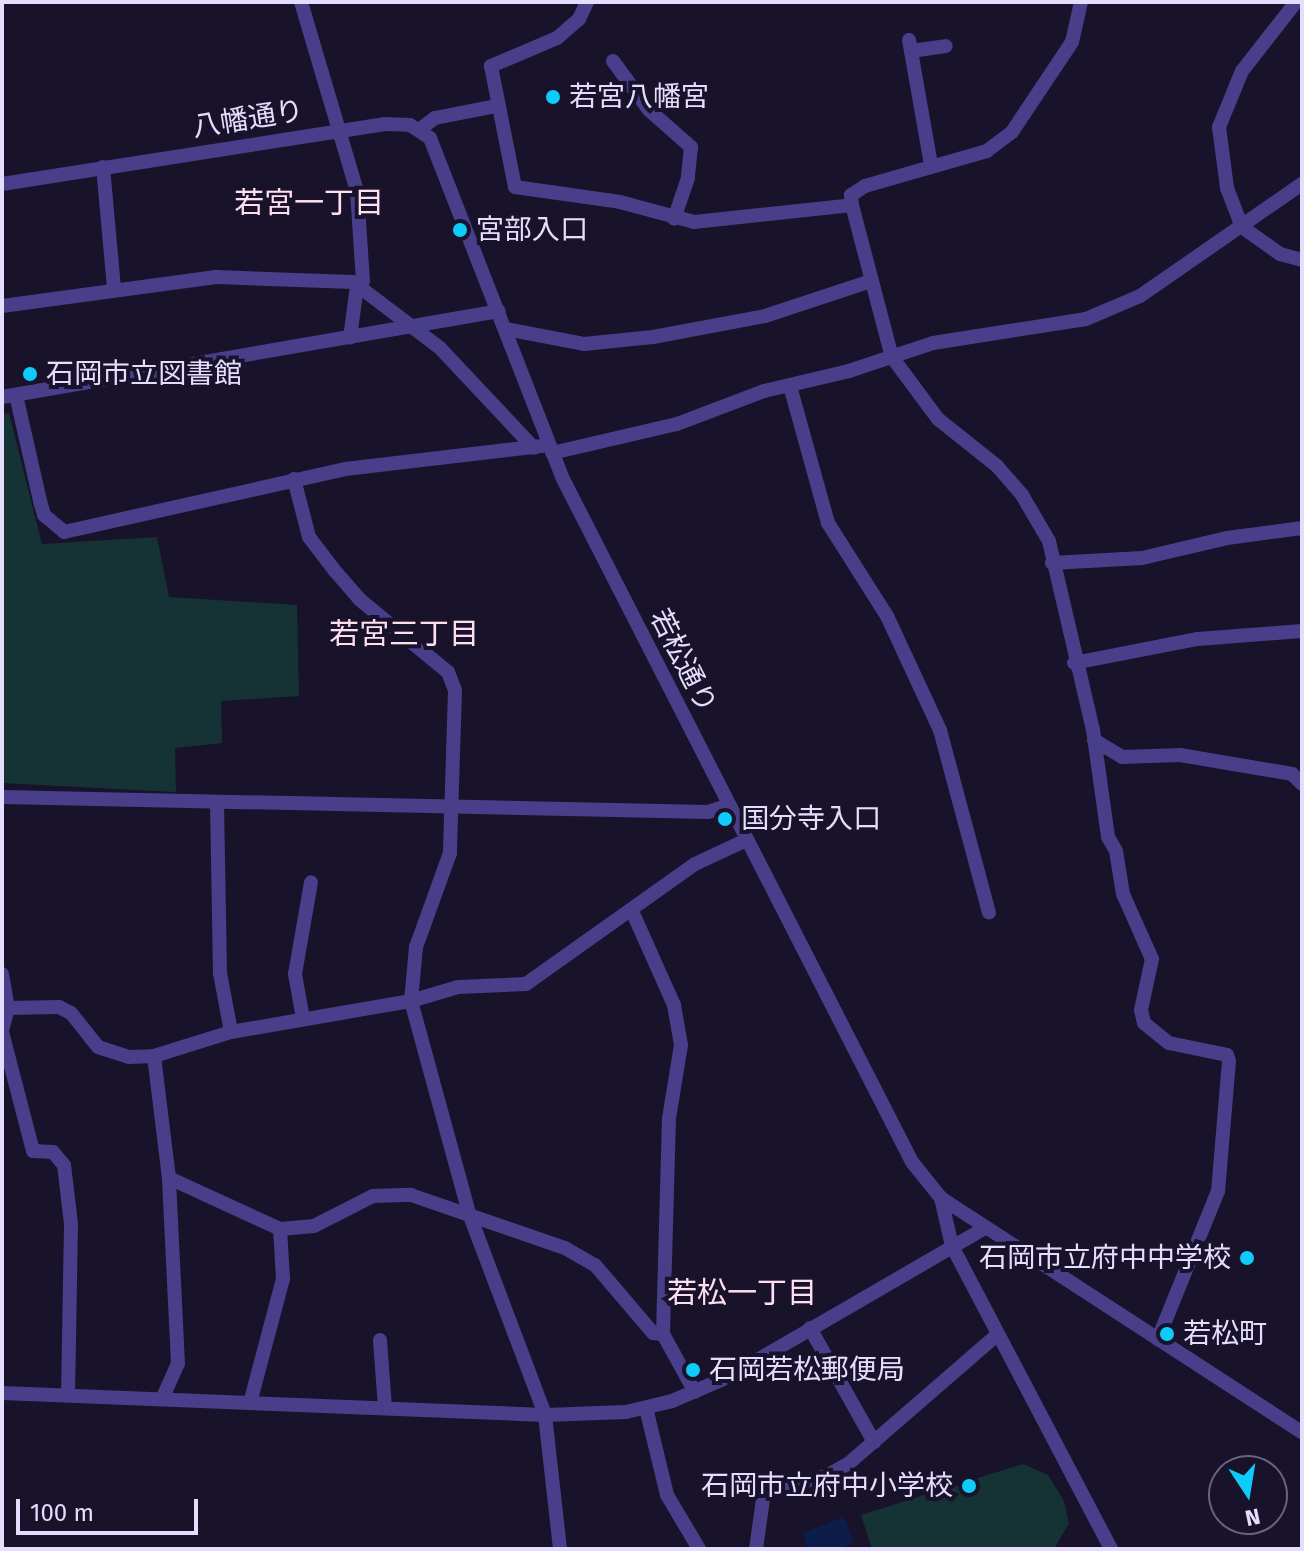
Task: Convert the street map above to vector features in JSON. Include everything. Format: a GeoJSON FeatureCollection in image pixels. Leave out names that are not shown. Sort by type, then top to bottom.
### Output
{"type":"FeatureCollection","features":[{"type":"Feature","properties":{"kind":"street"},"geometry":{"type":"LineString","coordinates":[[301,2],[336,131],[343,138],[357,191],[361,287],[350,338]]}},
{"type":"Feature","properties":{"kind":"street"},"geometry":{"type":"LineString","coordinates":[[587,2],[579,19],[557,38],[491,66],[515,187],[620,202],[674,219],[704,222],[852,205]]}},
{"type":"Feature","properties":{"kind":"street"},"geometry":{"type":"LineString","coordinates":[[1081,2],[1072,42],[1012,132],[987,151],[865,186],[851,195],[866,249],[868,282],[892,357],[938,419],[997,466],[1022,495],[1045,532],[1094,740],[1108,837],[1116,851],[1123,894],[1152,959],[1141,1010],[1144,1023],[1169,1043],[1227,1055],[1229,1061],[1218,1191],[1158,1339]]}},
{"type":"Feature","properties":{"kind":"street"},"geometry":{"type":"LineString","coordinates":[[1296,2],[1242,71],[1219,127],[1227,188],[1242,227],[1280,254],[1302,260]]}},
{"type":"Feature","properties":{"kind":"street"},"geometry":{"type":"LineString","coordinates":[[931,165],[910,45],[946,46]]}},
{"type":"Feature","properties":{"kind":"street"},"geometry":{"type":"LineString","coordinates":[[613,61],[649,110],[691,147],[688,178],[674,219]]}},
{"type":"Feature","properties":{"kind":"street"},"geometry":{"type":"LineString","coordinates":[[419,130],[435,118],[497,106]]}},
{"type":"Feature","properties":{"kind":"street","name":"八幡通り"},"geometry":{"type":"LineString","coordinates":[[2,184],[397,123],[419,130]]}},
{"type":"Feature","properties":{"kind":"street","name":"若松通り"},"geometry":{"type":"LineString","coordinates":[[419,130],[442,158],[551,449],[744,841],[901,1145],[941,1198]]}},
{"type":"Feature","properties":{"kind":"street"},"geometry":{"type":"LineString","coordinates":[[103,167],[114,289]]}},
{"type":"Feature","properties":{"kind":"street"},"geometry":{"type":"LineString","coordinates":[[499,311],[6,396],[44,515],[64,532],[294,479],[436,455],[551,449],[677,424],[790,386],[975,333],[1086,319],[1140,296],[1302,184]]}},
{"type":"Feature","properties":{"kind":"street"},"geometry":{"type":"LineString","coordinates":[[2,306],[216,277],[284,277],[361,287],[413,327],[479,385],[534,448]]}},
{"type":"Feature","properties":{"kind":"street"},"geometry":{"type":"LineString","coordinates":[[506,329],[584,344],[653,337],[765,316],[868,282]]}},
{"type":"Feature","properties":{"kind":"street"},"geometry":{"type":"LineString","coordinates":[[790,386],[828,523],[887,616],[940,730],[989,913]]}},
{"type":"Feature","properties":{"kind":"street"},"geometry":{"type":"LineString","coordinates":[[294,479],[309,537],[335,571],[359,599],[448,672],[457,720],[448,807],[450,853],[416,947],[411,1001],[470,1216],[545,1415],[560,1549]]}},
{"type":"Feature","properties":{"kind":"street"},"geometry":{"type":"LineString","coordinates":[[1052,563],[1142,558],[1227,538],[1302,528]]}},
{"type":"Feature","properties":{"kind":"street"},"geometry":{"type":"LineString","coordinates":[[1074,663],[1198,639],[1302,631]]}},
{"type":"Feature","properties":{"kind":"street"},"geometry":{"type":"LineString","coordinates":[[1094,740],[1122,757],[1180,755],[1292,774],[1302,784]]}},
{"type":"Feature","properties":{"kind":"street"},"geometry":{"type":"LineString","coordinates":[[2,797],[708,812],[727,806]]}},
{"type":"Feature","properties":{"kind":"street"},"geometry":{"type":"LineString","coordinates":[[217,802],[220,973],[231,1032]]}},
{"type":"Feature","properties":{"kind":"street"},"geometry":{"type":"LineString","coordinates":[[8,1008],[59,1007],[71,1013],[98,1047],[129,1057],[154,1056],[231,1032],[411,1001],[458,987],[526,984],[695,864],[744,841]]}},
{"type":"Feature","properties":{"kind":"street"},"geometry":{"type":"LineString","coordinates":[[303,1019],[295,974],[311,882]]}},
{"type":"Feature","properties":{"kind":"street"},"geometry":{"type":"LineString","coordinates":[[632,911],[674,1005],[681,1045],[669,1118],[663,1334],[695,1392]]}},
{"type":"Feature","properties":{"kind":"street"},"geometry":{"type":"LineString","coordinates":[[2,974],[8,1008],[2,1031],[33,1151],[53,1152],[64,1165],[71,1224],[68,1392]]}},
{"type":"Feature","properties":{"kind":"street"},"geometry":{"type":"LineString","coordinates":[[154,1056],[169,1178],[178,1364],[163,1397]]}},
{"type":"Feature","properties":{"kind":"street"},"geometry":{"type":"LineString","coordinates":[[169,1178],[280,1229],[314,1226],[386,1194],[428,1198],[470,1216],[565,1248],[595,1265],[653,1333],[663,1334]]}},
{"type":"Feature","properties":{"kind":"street"},"geometry":{"type":"LineString","coordinates":[[941,1198],[1302,1432]]}},
{"type":"Feature","properties":{"kind":"street"},"geometry":{"type":"LineString","coordinates":[[941,1198],[952,1246],[1111,1549]]}},
{"type":"Feature","properties":{"kind":"street"},"geometry":{"type":"LineString","coordinates":[[2,1393],[68,1392],[545,1415],[646,1408],[695,1392],[985,1228]]}},
{"type":"Feature","properties":{"kind":"street"},"geometry":{"type":"LineString","coordinates":[[250,1403],[283,1279],[280,1229]]}},
{"type":"Feature","properties":{"kind":"street"},"geometry":{"type":"LineString","coordinates":[[810,1328],[874,1442]]}},
{"type":"Feature","properties":{"kind":"street"},"geometry":{"type":"LineString","coordinates":[[756,1549],[764,1492],[826,1476],[874,1442],[997,1335]]}},
{"type":"Feature","properties":{"kind":"street"},"geometry":{"type":"LineString","coordinates":[[380,1340],[385,1408]]}},
{"type":"Feature","properties":{"kind":"street"},"geometry":{"type":"LineString","coordinates":[[646,1408],[667,1495],[699,1549]]}},
{"type":"Feature","properties":{"kind":"green space"},"geometry":{"type":"Polygon","coordinates":[[[9,413],[42,544],[157,537],[169,597],[297,605],[299,696],[221,701],[222,743],[175,748],[176,792],[2,783],[2,414],[9,413]]]}},
{"type":"Feature","properties":{"kind":"green space"},"geometry":{"type":"Polygon","coordinates":[[[1023,1464],[1048,1475],[1064,1501],[1069,1523],[1054,1549],[872,1549],[861,1515],[1023,1464]]]}},
{"type":"Feature","properties":{"kind":"water"},"geometry":{"type":"Polygon","coordinates":[[[844,1517],[854,1542],[837,1549],[808,1549],[802,1533],[844,1517]]]}},
{"type":"Feature","properties":{"kind":"place","name":"若宮八幡宮"},"geometry":{"type":"Point","coordinates":[553,97]}},
{"type":"Feature","properties":{"kind":"place","name":"宮部入口"},"geometry":{"type":"Point","coordinates":[460,230]}},
{"type":"Feature","properties":{"kind":"place","name":"石岡市立図書館"},"geometry":{"type":"Point","coordinates":[30,374]}},
{"type":"Feature","properties":{"kind":"place","name":"国分寺入口"},"geometry":{"type":"Point","coordinates":[725,819]}},
{"type":"Feature","properties":{"kind":"place","name":"石岡市立府中中学校"},"geometry":{"type":"Point","coordinates":[1247,1258]}},
{"type":"Feature","properties":{"kind":"place","name":"若松町"},"geometry":{"type":"Point","coordinates":[1167,1334]}},
{"type":"Feature","properties":{"kind":"place","name":"石岡若松郵便局"},"geometry":{"type":"Point","coordinates":[693,1370]}},
{"type":"Feature","properties":{"kind":"place","name":"石岡市立府中小学校"},"geometry":{"type":"Point","coordinates":[969,1486]}},
{"type":"Feature","properties":{"kind":"district","name":"若宮一丁目"},"geometry":{"type":"Point","coordinates":[309,203]}},
{"type":"Feature","properties":{"kind":"district","name":"若宮三丁目"},"geometry":{"type":"Point","coordinates":[404,634]}},
{"type":"Feature","properties":{"kind":"district","name":"若松一丁目"},"geometry":{"type":"Point","coordinates":[742,1293]}}]}
